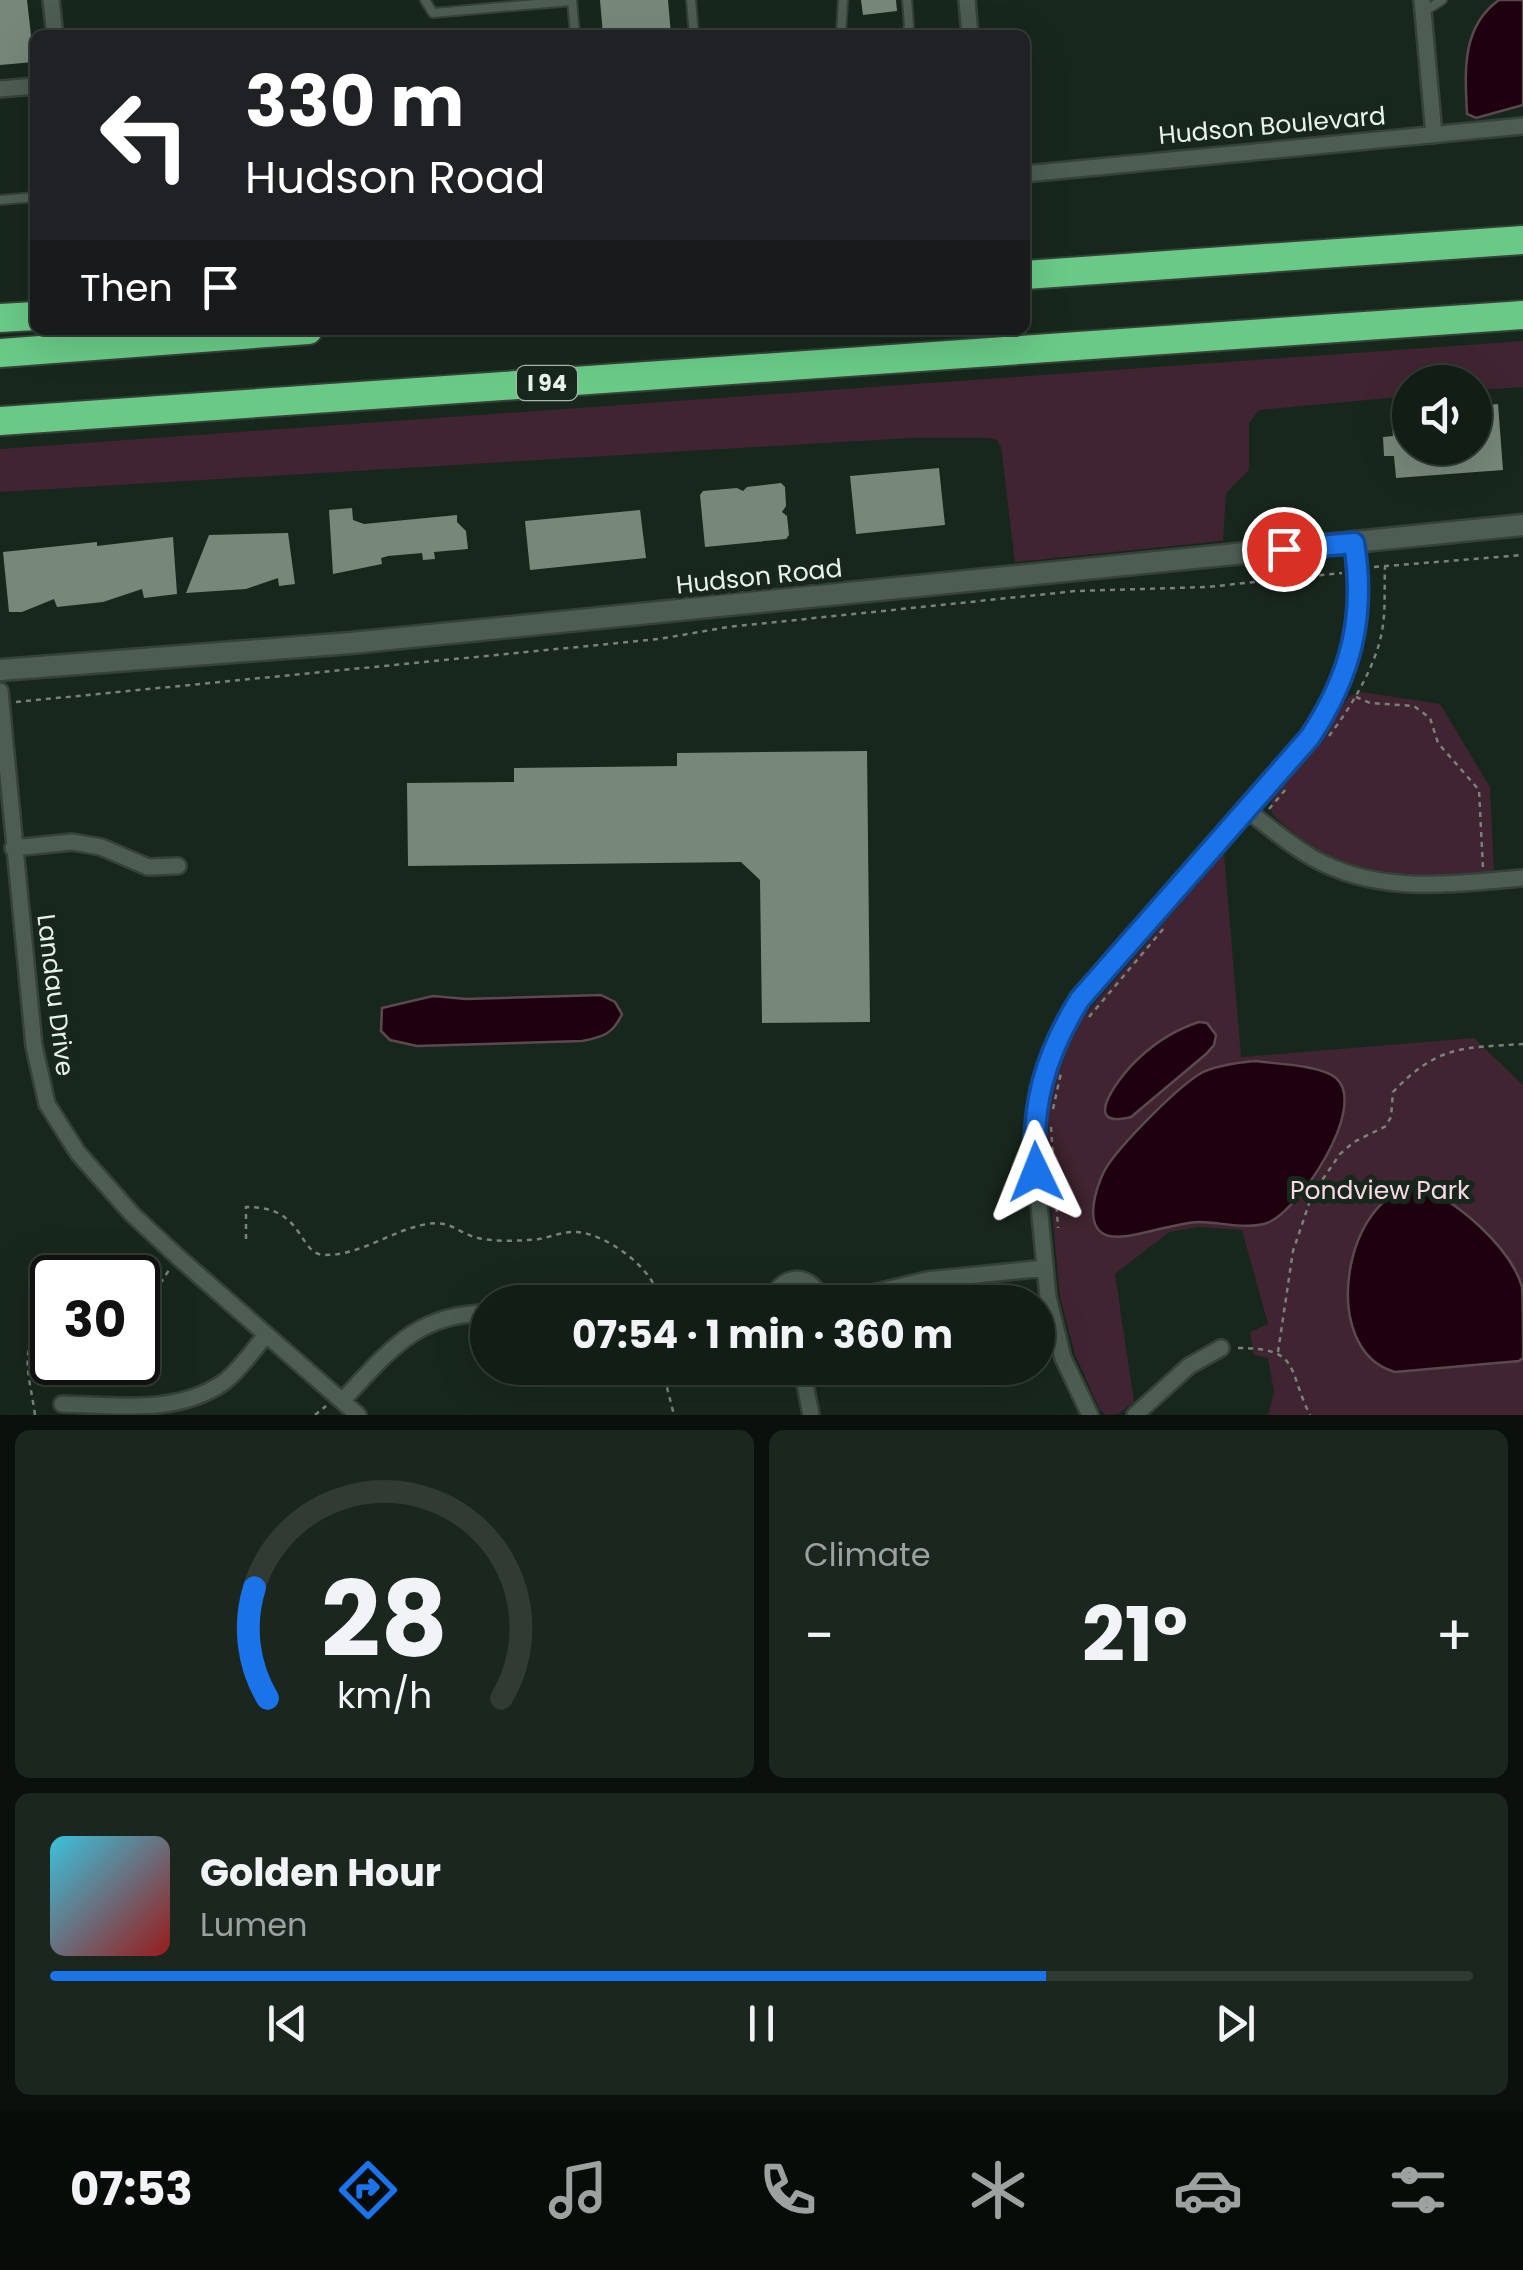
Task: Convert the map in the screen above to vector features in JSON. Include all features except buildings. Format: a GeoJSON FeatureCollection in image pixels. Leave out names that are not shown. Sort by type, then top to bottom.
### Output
{"type":"FeatureCollection","features":[{"type":"Feature","properties":{"kind":"highway"},"geometry":{"type":"LineString","coordinates":[[1030,275],[1523,240]]}},
{"type":"Feature","properties":{"kind":"highway","name":"I 94"},"geometry":{"type":"LineString","coordinates":[[0,424],[1523,315]]}},
{"type":"Feature","properties":{"kind":"highway"},"geometry":{"type":"LineString","coordinates":[[0,318],[30,316]]}},
{"type":"Feature","properties":{"kind":"highway"},"geometry":{"type":"LineString","coordinates":[[1386,327],[1523,324]]}},
{"type":"Feature","properties":{"kind":"highway"},"geometry":{"type":"LineString","coordinates":[[0,353],[241,335]]}},
{"type":"Feature","properties":{"kind":"street"},"geometry":{"type":"LineString","coordinates":[[51,0],[54,30]]}},
{"type":"Feature","properties":{"kind":"street"},"geometry":{"type":"LineString","coordinates":[[967,0],[970,30]]}},
{"type":"Feature","properties":{"kind":"street"},"geometry":{"type":"LineString","coordinates":[[1423,6],[1434,135]]}},
{"type":"Feature","properties":{"kind":"street"},"geometry":{"type":"LineString","coordinates":[[0,89],[30,86]]}},
{"type":"Feature","properties":{"kind":"street","name":"Hudson Boulevard"},"geometry":{"type":"LineString","coordinates":[[1030,174],[1523,126]]}},
{"type":"Feature","properties":{"kind":"street","name":"Hudson Road"},"geometry":{"type":"LineString","coordinates":[[0,670],[351,643],[1523,525]]}},
{"type":"Feature","properties":{"kind":"street"},"geometry":{"type":"LineString","coordinates":[[1090,1415],[1064,1358],[1048,1298],[1033,1143],[1038,1090],[1048,1058],[1080,999],[1310,737],[1331,705],[1355,636],[1358,570],[1354,543]]}},
{"type":"Feature","properties":{"kind":"street","name":"Landau Drive"},"geometry":{"type":"LineString","coordinates":[[0,690],[34,1046],[48,1104],[78,1153],[132,1214],[358,1415]]}},
{"type":"Feature","properties":{"kind":"street"},"geometry":{"type":"LineString","coordinates":[[1244,808],[1314,858],[1365,878],[1422,885],[1523,878]]}},
{"type":"Feature","properties":{"kind":"street"},"geometry":{"type":"LineString","coordinates":[[14,848],[72,842],[101,846],[148,867],[178,866]]}},
{"type":"Feature","properties":{"kind":"street"},"geometry":{"type":"LineString","coordinates":[[905,1285],[1044,1268]]}},
{"type":"Feature","properties":{"kind":"street"},"geometry":{"type":"LineString","coordinates":[[781,1285],[797,1280],[810,1285]]}},
{"type":"Feature","properties":{"kind":"street"},"geometry":{"type":"LineString","coordinates":[[342,1400],[410,1333],[458,1313],[470,1313]]}},
{"type":"Feature","properties":{"kind":"street"},"geometry":{"type":"LineString","coordinates":[[62,1404],[167,1405],[198,1398],[227,1380],[266,1335]]}},
{"type":"Feature","properties":{"kind":"street"},"geometry":{"type":"LineString","coordinates":[[1135,1415],[1189,1366],[1221,1348]]}},
{"type":"Feature","properties":{"kind":"street"},"geometry":{"type":"LineString","coordinates":[[806,1385],[812,1415]]}},
{"type":"Feature","properties":{"kind":"lane"},"geometry":{"type":"LineString","coordinates":[[425,0],[433,13],[572,0],[575,30]]}},
{"type":"Feature","properties":{"kind":"lane"},"geometry":{"type":"LineString","coordinates":[[692,0],[694,30]]}},
{"type":"Feature","properties":{"kind":"lane"},"geometry":{"type":"LineString","coordinates":[[842,30],[843,0]]}},
{"type":"Feature","properties":{"kind":"lane"},"geometry":{"type":"LineString","coordinates":[[907,0],[908,30]]}},
{"type":"Feature","properties":{"kind":"lane"},"geometry":{"type":"LineString","coordinates":[[1423,6],[1442,0]]}},
{"type":"Feature","properties":{"kind":"lane"},"geometry":{"type":"LineString","coordinates":[[0,200],[30,198]]}},
{"type":"Feature","properties":{"kind":"path"},"geometry":{"type":"LineString","coordinates":[[1378,566],[1523,554]]}},
{"type":"Feature","properties":{"kind":"path"},"geometry":{"type":"LineString","coordinates":[[1385,566],[1379,644],[1354,696],[1370,703],[1414,706],[1430,718],[1438,743],[1479,790],[1483,870]]}},
{"type":"Feature","properties":{"kind":"path"},"geometry":{"type":"LineString","coordinates":[[1,704],[660,639],[728,627],[1076,591],[1207,587],[1337,574]]}},
{"type":"Feature","properties":{"kind":"path"},"geometry":{"type":"LineString","coordinates":[[1088,1018],[1167,924]]}},
{"type":"Feature","properties":{"kind":"path"},"geometry":{"type":"LineString","coordinates":[[1278,1352],[1300,1225],[1326,1170],[1354,1142],[1386,1126],[1391,1117],[1393,1092],[1442,1054],[1456,1049],[1523,1044]]}},
{"type":"Feature","properties":{"kind":"path"},"geometry":{"type":"LineString","coordinates":[[1052,1110],[1062,1066]]}},
{"type":"Feature","properties":{"kind":"path"},"geometry":{"type":"LineString","coordinates":[[1051,1125],[1058,1227]]}},
{"type":"Feature","properties":{"kind":"path"},"geometry":{"type":"LineString","coordinates":[[246,1239],[246,1207],[274,1209],[284,1215],[311,1252],[322,1256],[356,1251],[428,1224],[449,1223],[478,1238],[536,1240],[580,1232],[637,1262],[654,1285]]}},
{"type":"Feature","properties":{"kind":"path"},"geometry":{"type":"LineString","coordinates":[[160,1284],[178,1257]]}},
{"type":"Feature","properties":{"kind":"path"},"geometry":{"type":"LineString","coordinates":[[30,1340],[27,1350],[30,1374]]}},
{"type":"Feature","properties":{"kind":"path"},"geometry":{"type":"LineString","coordinates":[[1221,1348],[1278,1352],[1292,1369],[1310,1415]]}},
{"type":"Feature","properties":{"kind":"path"},"geometry":{"type":"LineString","coordinates":[[31,1385],[35,1415]]}},
{"type":"Feature","properties":{"kind":"path"},"geometry":{"type":"LineString","coordinates":[[666,1385],[674,1415]]}},
{"type":"Feature","properties":{"kind":"green space"},"geometry":{"type":"Polygon","coordinates":[[[1523,341],[1523,387],[1492,389],[1492,365],[1392,365],[1392,398],[1259,410],[1249,423],[1249,470],[1226,493],[1223,541],[1015,562],[1001,447],[990,438],[909,438],[0,492],[0,449],[1523,341]]]}},
{"type":"Feature","properties":{"kind":"green space"},"geometry":{"type":"Polygon","coordinates":[[[1362,692],[1440,704],[1490,787],[1494,871],[1433,874],[1376,870],[1323,852],[1273,815],[1273,796],[1325,734],[1349,696],[1362,692]]]}},
{"type":"Feature","properties":{"kind":"green space","name":"Pondview Park"},"geometry":{"type":"Polygon","coordinates":[[[1224,853],[1241,1057],[1474,1038],[1523,1085],[1523,1415],[1268,1415],[1274,1392],[1268,1358],[1254,1355],[1250,1332],[1268,1324],[1242,1230],[1198,1227],[1169,1232],[1115,1274],[1134,1402],[1118,1414],[1106,1415],[1100,1410],[1075,1355],[1060,1297],[1046,1147],[1050,1091],[1064,1050],[1082,1018],[1224,853]]]}},
{"type":"Feature","properties":{"kind":"shaded area"},"geometry":{"type":"Polygon","coordinates":[[[1499,0],[1523,0],[1523,105],[1476,118],[1467,114],[1468,51],[1478,23],[1499,0]]]}},
{"type":"Feature","properties":{"kind":"shaded area"},"geometry":{"type":"Polygon","coordinates":[[[601,995],[615,1002],[622,1014],[606,1034],[582,1041],[417,1046],[390,1040],[381,1031],[382,1008],[433,996],[466,999],[601,995]]]}},
{"type":"Feature","properties":{"kind":"shaded area"},"geometry":{"type":"Polygon","coordinates":[[[1199,1022],[1207,1023],[1216,1035],[1206,1054],[1131,1117],[1107,1116],[1108,1098],[1132,1065],[1167,1037],[1199,1022]]]}},
{"type":"Feature","properties":{"kind":"shaded area"},"geometry":{"type":"Polygon","coordinates":[[[1255,1061],[1320,1070],[1336,1078],[1344,1092],[1344,1111],[1337,1134],[1296,1200],[1280,1215],[1259,1225],[1195,1222],[1125,1236],[1102,1233],[1096,1227],[1093,1209],[1098,1187],[1128,1140],[1167,1100],[1203,1072],[1255,1061]]]}},
{"type":"Feature","properties":{"kind":"shaded area"},"geometry":{"type":"Polygon","coordinates":[[[1417,1186],[1447,1201],[1479,1226],[1516,1272],[1522,1287],[1523,1358],[1519,1361],[1395,1372],[1371,1358],[1355,1335],[1348,1306],[1349,1274],[1357,1243],[1372,1215],[1392,1195],[1417,1186]]]}},
{"type":"Feature","properties":{"kind":"route"},"geometry":{"type":"LineString","coordinates":[[1036,1172],[1033,1143],[1038,1090],[1063,1026],[1080,999],[1310,737],[1331,705],[1345,673],[1355,636],[1358,603],[1354,543],[1284,549]]}}]}
